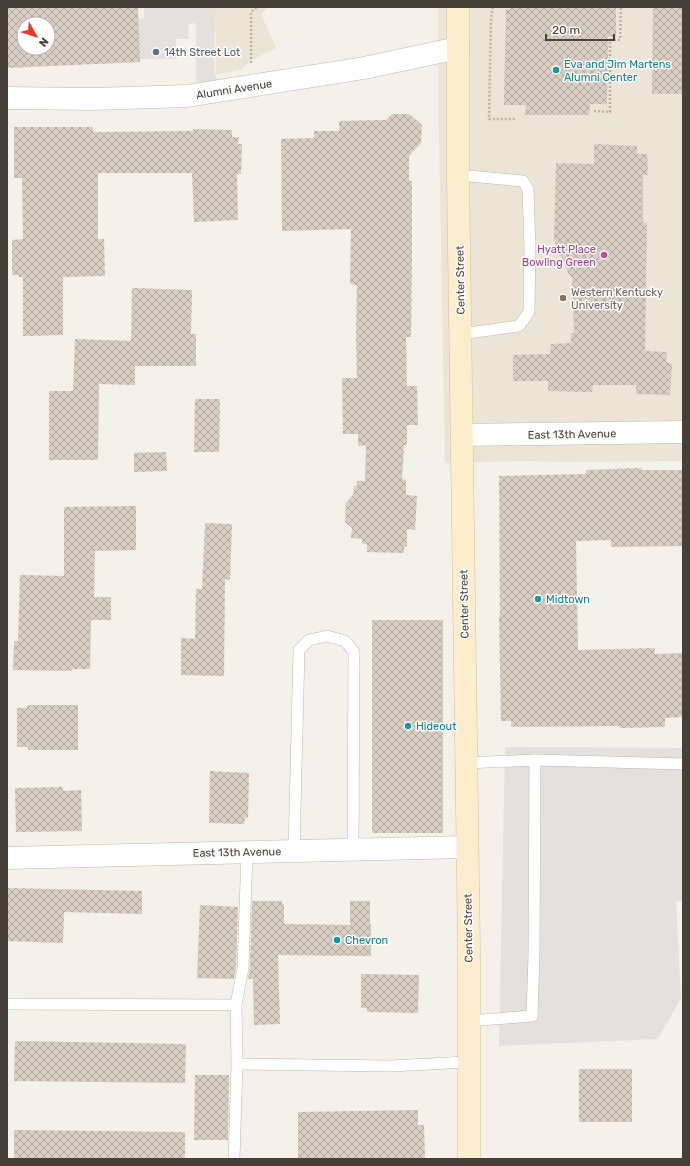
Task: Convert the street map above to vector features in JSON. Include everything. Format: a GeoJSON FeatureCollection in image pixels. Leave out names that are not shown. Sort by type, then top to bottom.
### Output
{"type":"FeatureCollection","features":[{"type":"Feature","properties":{"kind":"street","name":"Center Street"},"geometry":{"type":"LineString","coordinates":[[458,7],[458,175],[469,949],[468,1159]]}},
{"type":"Feature","properties":{"kind":"street","name":"Alumni Avenue"},"geometry":{"type":"LineString","coordinates":[[7,98],[94,99],[187,96],[364,68],[458,48]]}},
{"type":"Feature","properties":{"kind":"street","name":"East 13th Avenue"},"geometry":{"type":"LineString","coordinates":[[462,435],[683,432]]}},
{"type":"Feature","properties":{"kind":"street","name":"East 13th Avenue"},"geometry":{"type":"LineString","coordinates":[[7,858],[467,847]]}},
{"type":"Feature","properties":{"kind":"lane"},"geometry":{"type":"LineString","coordinates":[[458,175],[523,181],[528,189],[530,248],[529,312],[519,326],[460,334]]}},
{"type":"Feature","properties":{"kind":"lane"},"geometry":{"type":"LineString","coordinates":[[294,851],[299,650],[308,640],[327,636],[345,641],[354,652],[353,849]]}},
{"type":"Feature","properties":{"kind":"lane"},"geometry":{"type":"LineString","coordinates":[[466,763],[535,760],[683,764]]}},
{"type":"Feature","properties":{"kind":"lane"},"geometry":{"type":"LineString","coordinates":[[468,1021],[532,1016],[534,954],[535,760]]}},
{"type":"Feature","properties":{"kind":"lane"},"geometry":{"type":"LineString","coordinates":[[234,1159],[237,1064],[236,1005],[243,968],[247,852]]}},
{"type":"Feature","properties":{"kind":"lane"},"geometry":{"type":"LineString","coordinates":[[7,1004],[236,1005]]}},
{"type":"Feature","properties":{"kind":"lane"},"geometry":{"type":"LineString","coordinates":[[237,1064],[390,1066],[468,1062]]}},
{"type":"Feature","properties":{"kind":"path"},"geometry":{"type":"LineString","coordinates":[[251,68],[251,12],[258,7]]}},
{"type":"Feature","properties":{"kind":"path"},"geometry":{"type":"LineString","coordinates":[[493,7],[491,18],[489,119],[516,119]]}},
{"type":"Feature","properties":{"kind":"path"},"geometry":{"type":"LineString","coordinates":[[594,112],[610,112],[610,40],[620,40],[620,7]]}},
{"type":"Feature","properties":{"kind":"shaded area","name":"14th Street Lot"},"geometry":{"type":"Polygon","coordinates":[[[144,7],[218,7],[215,18],[214,68],[216,78],[220,83],[194,82],[196,81],[196,25],[194,23],[189,24],[188,27],[189,39],[176,39],[176,59],[137,59],[136,21],[144,17],[144,7]]]}},
{"type":"Feature","properties":{"kind":"shaded area"},"geometry":{"type":"Polygon","coordinates":[[[215,7],[269,7],[261,14],[276,48],[250,61],[241,70],[216,74],[215,7]]]}},
{"type":"Feature","properties":{"kind":"shaded area","name":"Western Kentucky University"},"geometry":{"type":"Polygon","coordinates":[[[438,7],[683,7],[683,461],[521,461],[445,463],[438,7]]]}},
{"type":"Feature","properties":{"kind":"shaded area"},"geometry":{"type":"Polygon","coordinates":[[[505,747],[683,748],[683,901],[676,901],[681,998],[658,1039],[499,1046],[505,747]]]}},
{"type":"Feature","properties":{"kind":"building"},"geometry":{"type":"Polygon","coordinates":[[[7,7],[138,7],[140,62],[7,68],[7,7]]]}},
{"type":"Feature","properties":{"kind":"building","name":"Eva and Jim Martens Alumni Center"},"geometry":{"type":"Polygon","coordinates":[[[510,7],[616,7],[616,37],[608,36],[607,104],[590,104],[589,115],[525,115],[526,105],[504,105],[506,9],[511,9],[510,7]]]}},
{"type":"Feature","properties":{"kind":"building"},"geometry":{"type":"Polygon","coordinates":[[[653,7],[683,7],[683,94],[652,94],[653,7]]]}},
{"type":"Feature","properties":{"kind":"building"},"geometry":{"type":"Polygon","coordinates":[[[392,114],[409,114],[422,125],[421,143],[409,156],[409,181],[412,181],[412,260],[411,337],[406,337],[407,386],[417,386],[418,425],[407,425],[407,445],[404,445],[402,479],[406,480],[406,495],[417,496],[415,530],[407,529],[407,547],[404,546],[404,553],[367,552],[367,544],[362,544],[362,539],[351,538],[352,528],[345,522],[346,503],[353,495],[354,486],[357,486],[357,481],[365,481],[366,445],[358,446],[358,434],[343,434],[342,378],[357,378],[357,285],[350,284],[351,229],[282,231],[281,139],[314,138],[314,131],[339,131],[339,121],[386,120],[392,114]]]}},
{"type":"Feature","properties":{"kind":"building"},"geometry":{"type":"Polygon","coordinates":[[[14,127],[93,127],[93,132],[193,131],[193,129],[232,130],[232,137],[239,137],[238,144],[242,144],[241,174],[237,174],[238,220],[194,222],[192,173],[98,173],[98,239],[104,239],[105,276],[63,277],[63,335],[23,336],[23,277],[19,277],[19,275],[12,275],[12,240],[23,239],[22,178],[14,178],[14,127]]]}},
{"type":"Feature","properties":{"kind":"building","name":"Hyatt Place Bowling Green"},"geometry":{"type":"Polygon","coordinates":[[[594,144],[637,146],[637,154],[647,154],[648,175],[643,175],[643,222],[647,223],[645,351],[667,352],[666,362],[672,364],[670,395],[636,394],[636,385],[593,385],[592,392],[548,391],[548,381],[513,381],[513,355],[550,354],[551,344],[571,343],[571,333],[574,333],[572,277],[569,275],[554,240],[556,163],[594,164],[594,144]]]}},
{"type":"Feature","properties":{"kind":"building"},"geometry":{"type":"Polygon","coordinates":[[[132,288],[192,290],[191,334],[196,334],[196,366],[135,366],[135,385],[99,384],[98,460],[49,460],[49,391],[73,391],[75,339],[131,341],[132,288]]]}},
{"type":"Feature","properties":{"kind":"building"},"geometry":{"type":"Polygon","coordinates":[[[195,399],[220,399],[219,452],[194,452],[195,399]]]}},
{"type":"Feature","properties":{"kind":"building"},"geometry":{"type":"Polygon","coordinates":[[[166,452],[167,471],[134,472],[134,453],[166,452]]]}},
{"type":"Feature","properties":{"kind":"building","name":"Midtown"},"geometry":{"type":"Polygon","coordinates":[[[642,468],[642,470],[683,470],[683,546],[611,547],[611,540],[576,541],[578,650],[655,648],[655,654],[683,653],[683,717],[665,718],[665,727],[511,727],[511,721],[501,721],[499,476],[586,474],[586,470],[642,468]]]}},
{"type":"Feature","properties":{"kind":"building"},"geometry":{"type":"Polygon","coordinates":[[[136,506],[136,550],[95,551],[94,597],[111,597],[111,620],[91,620],[90,669],[73,669],[72,671],[13,670],[14,641],[18,641],[20,575],[64,576],[64,507],[136,506]]]}},
{"type":"Feature","properties":{"kind":"building"},"geometry":{"type":"Polygon","coordinates":[[[205,523],[232,524],[230,580],[225,579],[224,676],[181,675],[181,638],[195,639],[196,589],[202,589],[205,523]]]}},
{"type":"Feature","properties":{"kind":"building","name":"Hideout"},"geometry":{"type":"Polygon","coordinates":[[[372,620],[443,620],[443,833],[372,833],[372,620]]]}},
{"type":"Feature","properties":{"kind":"building"},"geometry":{"type":"Polygon","coordinates":[[[27,705],[78,705],[78,750],[28,750],[28,747],[17,747],[17,708],[27,708],[27,705]]]}},
{"type":"Feature","properties":{"kind":"building"},"geometry":{"type":"Polygon","coordinates":[[[210,771],[249,773],[248,818],[245,817],[244,824],[209,823],[210,771]]]}},
{"type":"Feature","properties":{"kind":"building"},"geometry":{"type":"Polygon","coordinates":[[[63,787],[63,791],[81,790],[82,831],[16,832],[15,788],[63,787]]]}},
{"type":"Feature","properties":{"kind":"building"},"geometry":{"type":"Polygon","coordinates":[[[7,888],[142,891],[142,914],[64,912],[63,943],[7,941],[7,888]]]}},
{"type":"Feature","properties":{"kind":"building"},"geometry":{"type":"Polygon","coordinates":[[[252,901],[282,901],[282,904],[284,904],[284,924],[350,925],[350,901],[370,901],[371,956],[278,955],[280,1024],[254,1025],[253,979],[248,979],[250,968],[252,901]]]}},
{"type":"Feature","properties":{"kind":"building"},"geometry":{"type":"Polygon","coordinates":[[[200,905],[238,907],[236,967],[234,979],[197,978],[200,905]]]}},
{"type":"Feature","properties":{"kind":"building"},"geometry":{"type":"Polygon","coordinates":[[[361,974],[419,975],[418,1013],[367,1012],[367,1008],[361,1008],[361,974]]]}},
{"type":"Feature","properties":{"kind":"building"},"geometry":{"type":"Polygon","coordinates":[[[15,1041],[186,1044],[185,1083],[14,1081],[15,1041]]]}},
{"type":"Feature","properties":{"kind":"building"},"geometry":{"type":"Polygon","coordinates":[[[579,1069],[632,1069],[632,1122],[579,1122],[579,1069]]]}},
{"type":"Feature","properties":{"kind":"building"},"geometry":{"type":"Polygon","coordinates":[[[195,1075],[229,1075],[228,1140],[194,1140],[195,1075]]]}},
{"type":"Feature","properties":{"kind":"building"},"geometry":{"type":"Polygon","coordinates":[[[418,1110],[418,1125],[424,1125],[425,1159],[298,1159],[298,1112],[418,1110]]]}},
{"type":"Feature","properties":{"kind":"building"},"geometry":{"type":"Polygon","coordinates":[[[14,1130],[185,1132],[185,1159],[14,1159],[14,1130]]]}},
{"type":"Feature","properties":{"kind":"place","name":"14th Street Lot"},"geometry":{"type":"Point","coordinates":[156,52]}},
{"type":"Feature","properties":{"kind":"place","name":"Eva and Jim Martens Alumni Center"},"geometry":{"type":"Point","coordinates":[556,70]}},
{"type":"Feature","properties":{"kind":"place","name":"Hyatt Place Bowling Green"},"geometry":{"type":"Point","coordinates":[604,255]}},
{"type":"Feature","properties":{"kind":"place","name":"Western Kentucky University"},"geometry":{"type":"Point","coordinates":[563,298]}},
{"type":"Feature","properties":{"kind":"place","name":"Midtown"},"geometry":{"type":"Point","coordinates":[538,599]}},
{"type":"Feature","properties":{"kind":"place","name":"Hideout"},"geometry":{"type":"Point","coordinates":[408,726]}},
{"type":"Feature","properties":{"kind":"place","name":"Chevron"},"geometry":{"type":"Point","coordinates":[337,940]}}]}
